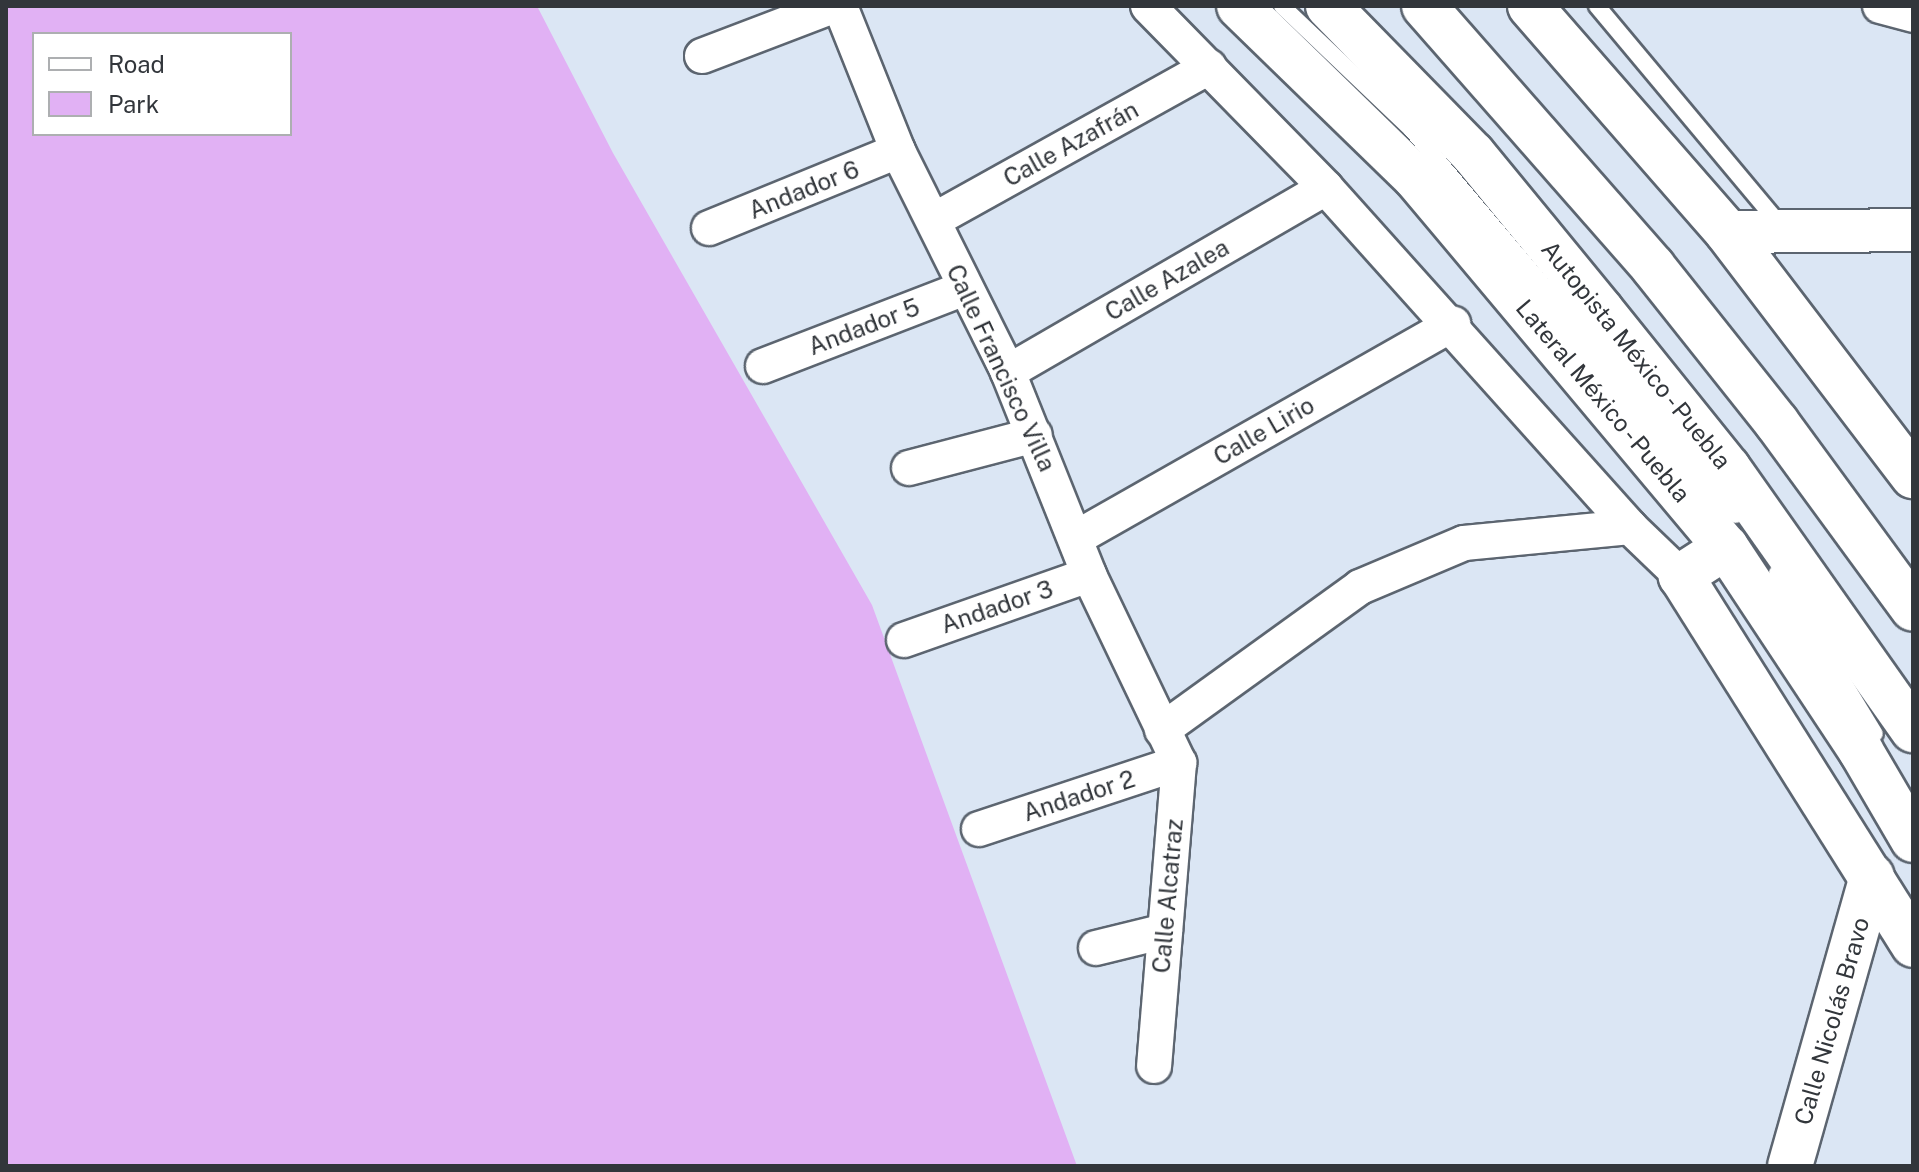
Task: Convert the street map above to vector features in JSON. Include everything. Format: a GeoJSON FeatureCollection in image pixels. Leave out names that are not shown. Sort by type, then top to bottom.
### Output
{"type":"FeatureCollection","features":[{"type":"Feature","properties":{"kind":"main road","name":"Lateral México - Puebla"},"geometry":{"type":"LineString","coordinates":[[1239,6],[1415,177],[1726,547],[1861,751],[1913,840]]}},
{"type":"Feature","properties":{"kind":"main road","name":"Autopista México - Puebla"},"geometry":{"type":"LineString","coordinates":[[1328,6],[1473,154],[1621,334],[1770,525],[1898,740]]}},
{"type":"Feature","properties":{"kind":"main road"},"geometry":{"type":"LineString","coordinates":[[1424,6],[1653,267],[1830,493],[1913,609]]}},
{"type":"Feature","properties":{"kind":"main road"},"geometry":{"type":"LineString","coordinates":[[1530,6],[1740,248],[1913,476]]}},
{"type":"Feature","properties":{"kind":"main road"},"geometry":{"type":"LineString","coordinates":[[1726,547],[1681,576],[1913,945]]}},
{"type":"Feature","properties":{"kind":"main road","name":"Calle Nicolás Bravo"},"geometry":{"type":"LineString","coordinates":[[1790,1166],[1872,876]]}},
{"type":"Feature","properties":{"kind":"street"},"geometry":{"type":"LineString","coordinates":[[702,56],[833,6]]}},
{"type":"Feature","properties":{"kind":"street","name":"Calle Francisco Villa"},"geometry":{"type":"LineString","coordinates":[[840,6],[898,151],[1008,372],[1089,575],[1162,730]]}},
{"type":"Feature","properties":{"kind":"street"},"geometry":{"type":"LineString","coordinates":[[1148,6],[1326,188],[1453,324],[1630,527],[1681,576]]}},
{"type":"Feature","properties":{"kind":"street"},"geometry":{"type":"LineString","coordinates":[[1880,6],[1913,15]]}},
{"type":"Feature","properties":{"kind":"street","name":"Calle Azafrán"},"geometry":{"type":"LineString","coordinates":[[934,220],[1209,67]]}},
{"type":"Feature","properties":{"kind":"street","name":"Andador 6"},"geometry":{"type":"LineString","coordinates":[[709,228],[898,151]]}},
{"type":"Feature","properties":{"kind":"street","name":"Calle Azalea"},"geometry":{"type":"LineString","coordinates":[[1008,372],[1326,188]]}},
{"type":"Feature","properties":{"kind":"street"},"geometry":{"type":"LineString","coordinates":[[1740,248],[1802,236],[1913,230]]}},
{"type":"Feature","properties":{"kind":"street","name":"Andador 5"},"geometry":{"type":"LineString","coordinates":[[763,366],[965,288]]}},
{"type":"Feature","properties":{"kind":"street","name":"Calle Lirio"},"geometry":{"type":"LineString","coordinates":[[1076,538],[1453,324]]}},
{"type":"Feature","properties":{"kind":"street"},"geometry":{"type":"LineString","coordinates":[[909,468],[1035,435]]}},
{"type":"Feature","properties":{"kind":"street"},"geometry":{"type":"LineString","coordinates":[[1179,763],[1162,730],[1360,587],[1464,543],[1630,527]]}},
{"type":"Feature","properties":{"kind":"street","name":"Andador 3"},"geometry":{"type":"LineString","coordinates":[[904,640],[1089,575]]}},
{"type":"Feature","properties":{"kind":"street","name":"Andador 2"},"geometry":{"type":"LineString","coordinates":[[979,829],[1179,763]]}},
{"type":"Feature","properties":{"kind":"street","name":"Calle Alcatraz"},"geometry":{"type":"LineString","coordinates":[[1154,1066],[1179,763]]}},
{"type":"Feature","properties":{"kind":"street"},"geometry":{"type":"LineString","coordinates":[[1096,948],[1165,931]]}},
{"type":"Feature","properties":{"kind":"lane"},"geometry":{"type":"LineString","coordinates":[[1253,6],[1396,135],[1738,541],[1913,829]]}},
{"type":"Feature","properties":{"kind":"lane"},"geometry":{"type":"LineString","coordinates":[[1282,6],[1412,130],[1755,538],[1898,740]]}},
{"type":"Feature","properties":{"kind":"lane"},"geometry":{"type":"LineString","coordinates":[[1597,6],[1802,236]]}},
{"type":"Feature","properties":{"kind":"green space"},"geometry":{"type":"Polygon","coordinates":[[[6,6],[537,6],[613,153],[872,605],[1077,1166],[6,1166],[6,6]]]}}]}
